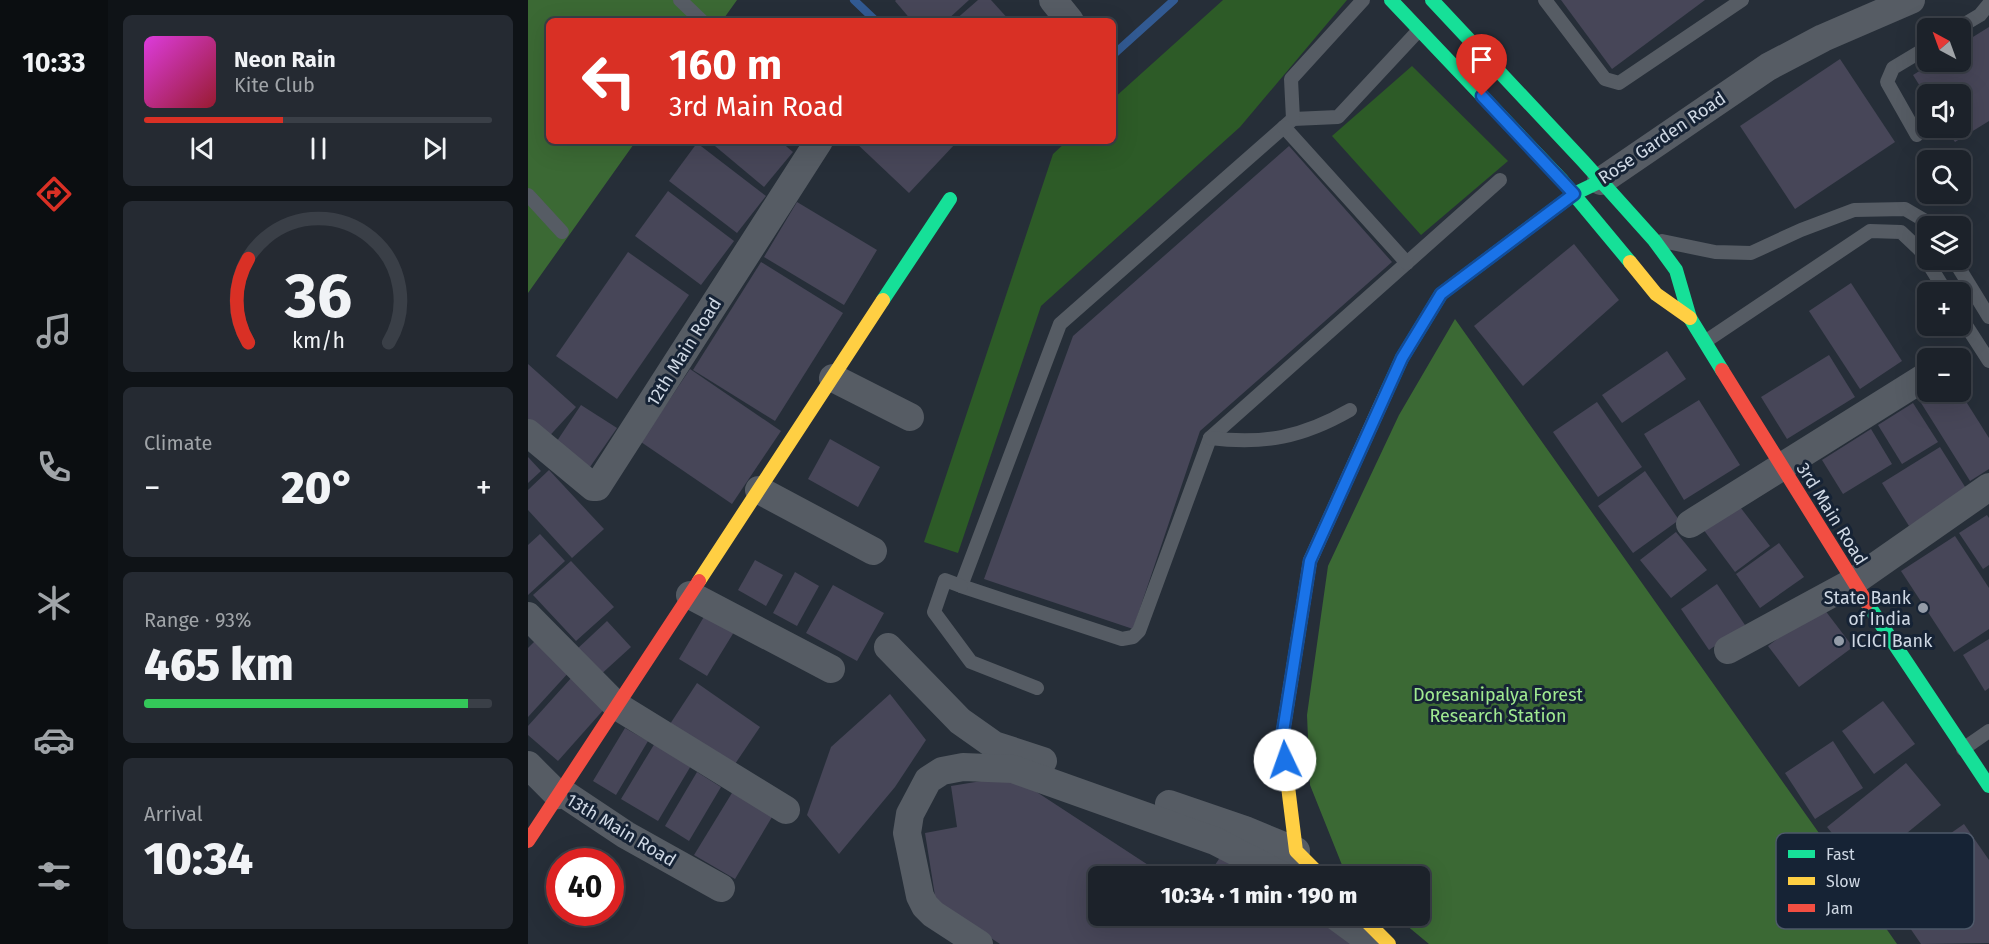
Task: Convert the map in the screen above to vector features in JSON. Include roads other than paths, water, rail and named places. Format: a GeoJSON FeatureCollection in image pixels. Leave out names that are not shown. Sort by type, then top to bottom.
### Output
{"type":"FeatureCollection","features":[{"type":"Feature","properties":{"kind":"street"},"geometry":{"type":"LineString","coordinates":[[1053,0],[1068,18]]}},
{"type":"Feature","properties":{"kind":"street","name":"3rd Main Road"},"geometry":{"type":"LineString","coordinates":[[1391,0],[1574,194],[1656,294],[1690,318]]}},
{"type":"Feature","properties":{"kind":"street","name":"3rd Main Road"},"geometry":{"type":"LineString","coordinates":[[1432,0],[1601,181],[1654,240],[1676,270],[1690,318],[1853,582],[1989,786]]}},
{"type":"Feature","properties":{"kind":"street","name":"Rose Garden Road"},"geometry":{"type":"LineString","coordinates":[[1286,866],[1282,738],[1310,561],[1402,358],[1441,294],[1574,194],[1601,181],[1768,67],[1823,38],[1911,0]]}},
{"type":"Feature","properties":{"kind":"street","name":"12th Main Road"},"geometry":{"type":"LineString","coordinates":[[528,433],[593,488],[597,488],[817,144]]}},
{"type":"Feature","properties":{"kind":"street"},"geometry":{"type":"LineString","coordinates":[[528,841],[950,199]]}},
{"type":"Feature","properties":{"kind":"street"},"geometry":{"type":"LineString","coordinates":[[833,378],[910,417]]}},
{"type":"Feature","properties":{"kind":"street"},"geometry":{"type":"LineString","coordinates":[[1690,524],[1917,382]]}},
{"type":"Feature","properties":{"kind":"street"},"geometry":{"type":"LineString","coordinates":[[1728,650],[1853,582],[1989,487]]}},
{"type":"Feature","properties":{"kind":"street"},"geometry":{"type":"LineString","coordinates":[[759,490],[873,551]]}},
{"type":"Feature","properties":{"kind":"street"},"geometry":{"type":"LineString","coordinates":[[690,595],[831,669]]}},
{"type":"Feature","properties":{"kind":"street"},"geometry":{"type":"LineString","coordinates":[[528,616],[617,705],[786,810]]}},
{"type":"Feature","properties":{"kind":"street"},"geometry":{"type":"LineString","coordinates":[[888,647],[960,721],[994,745],[1245,830],[1285,866]]}},
{"type":"Feature","properties":{"kind":"street","name":"13th Main Road"},"geometry":{"type":"LineString","coordinates":[[528,765],[558,795],[563,793],[626,835],[721,888]]}},
{"type":"Feature","properties":{"kind":"street"},"geometry":{"type":"LineString","coordinates":[[979,944],[933,914],[920,896],[907,823],[928,780],[942,771],[963,767],[1013,769],[1283,866]]}},
{"type":"Feature","properties":{"kind":"street"},"geometry":{"type":"LineString","coordinates":[[1349,926],[1364,937],[1368,944]]}},
{"type":"Feature","properties":{"kind":"street"},"geometry":{"type":"LineString","coordinates":[[1371,926],[1389,944]]}},
{"type":"Feature","properties":{"kind":"lane"},"geometry":{"type":"LineString","coordinates":[[680,0],[699,18]]}},
{"type":"Feature","properties":{"kind":"lane"},"geometry":{"type":"LineString","coordinates":[[1364,0],[1291,79],[1288,123],[1407,263]]}},
{"type":"Feature","properties":{"kind":"lane"},"geometry":{"type":"LineString","coordinates":[[1545,0],[1605,79],[1619,83],[1742,0]]}},
{"type":"Feature","properties":{"kind":"lane"},"geometry":{"type":"LineString","coordinates":[[1971,20],[1980,15],[1989,4]]}},
{"type":"Feature","properties":{"kind":"lane"},"geometry":{"type":"LineString","coordinates":[[961,585],[1060,324],[1288,123],[1338,117],[1419,30]]}},
{"type":"Feature","properties":{"kind":"lane"},"geometry":{"type":"LineString","coordinates":[[1917,54],[1893,68],[1887,82],[1917,135]]}},
{"type":"Feature","properties":{"kind":"lane"},"geometry":{"type":"LineString","coordinates":[[1037,688],[971,662],[934,612],[945,579],[1122,639],[1133,637],[1139,631],[1210,438],[1500,180]]}},
{"type":"Feature","properties":{"kind":"lane"},"geometry":{"type":"LineString","coordinates":[[528,195],[562,232]]}},
{"type":"Feature","properties":{"kind":"lane"},"geometry":{"type":"LineString","coordinates":[[1654,240],[1715,252],[1751,254],[1801,230],[1854,210],[1905,209],[1917,216]]}},
{"type":"Feature","properties":{"kind":"lane"},"geometry":{"type":"LineString","coordinates":[[1706,341],[1870,231],[1901,232],[1920,250],[1940,282]]}},
{"type":"Feature","properties":{"kind":"lane"},"geometry":{"type":"LineString","coordinates":[[1960,270],[1989,317]]}},
{"type":"Feature","properties":{"kind":"lane"},"geometry":{"type":"LineString","coordinates":[[1971,333],[1989,361]]}},
{"type":"Feature","properties":{"kind":"lane"},"geometry":{"type":"LineString","coordinates":[[1210,438],[1234,441],[1281,438],[1321,425],[1350,410]]}},
{"type":"Feature","properties":{"kind":"lane"},"geometry":{"type":"LineString","coordinates":[[1963,748],[1989,731]]}},
{"type":"Feature","properties":{"kind":"waterway"},"geometry":{"type":"LineString","coordinates":[[854,0],[873,18]]}},
{"type":"Feature","properties":{"kind":"waterway"},"geometry":{"type":"LineString","coordinates":[[1116,52],[1174,0]]}},
{"type":"Feature","properties":{"kind":"place","name":"State Bank of India"},"geometry":{"type":"Point","coordinates":[1923,608]}},
{"type":"Feature","properties":{"kind":"place","name":"ICICI Bank"},"geometry":{"type":"Point","coordinates":[1839,641]}},
{"type":"Feature","properties":{"kind":"park label","name":"Doresanipalya Forest Research Station"},"geometry":{"type":"Point","coordinates":[1498,705]}}]}
